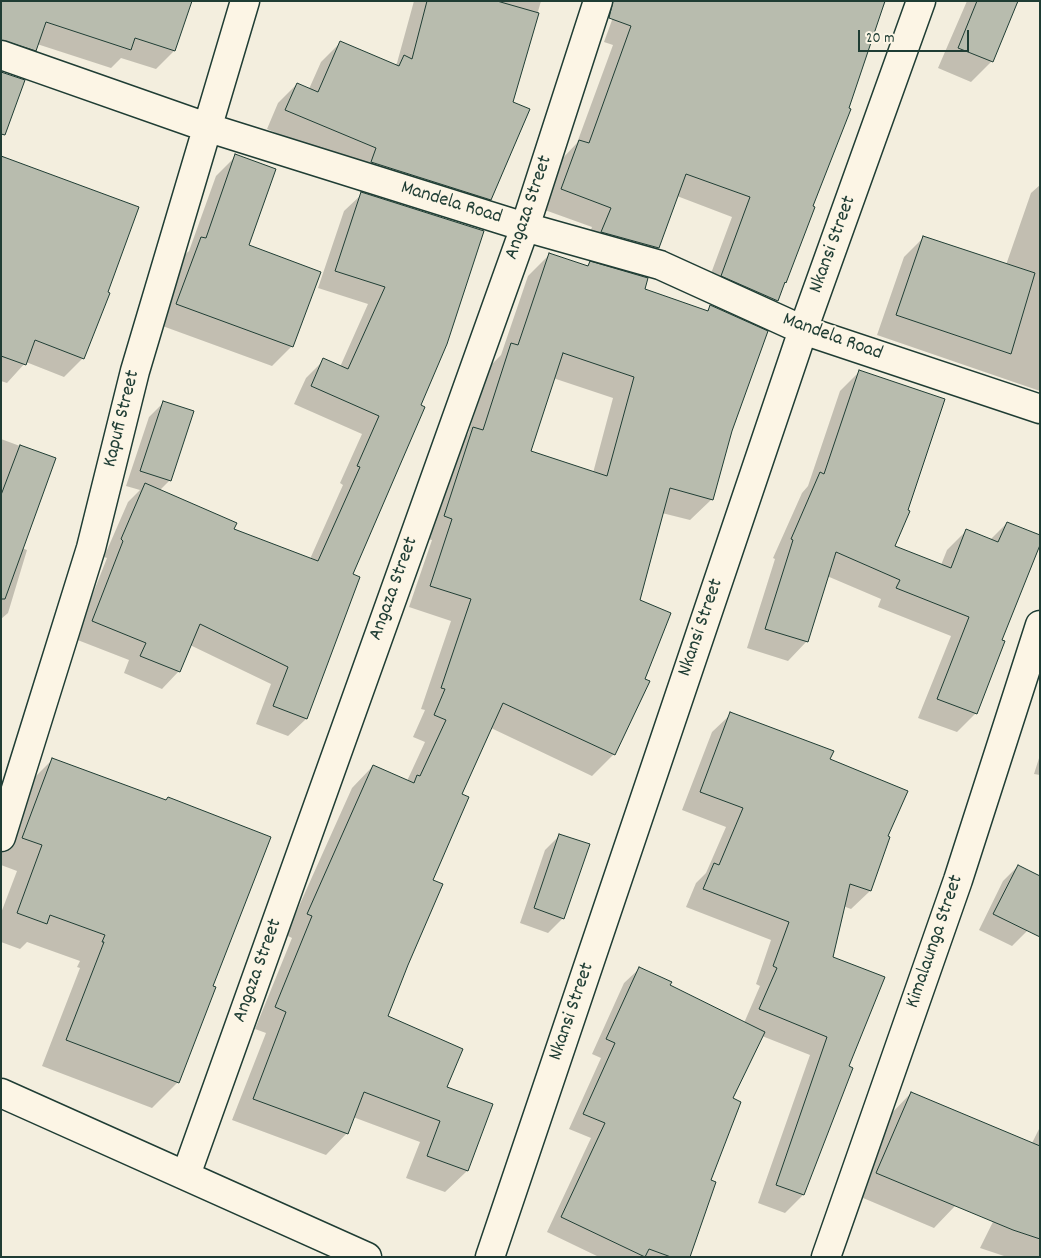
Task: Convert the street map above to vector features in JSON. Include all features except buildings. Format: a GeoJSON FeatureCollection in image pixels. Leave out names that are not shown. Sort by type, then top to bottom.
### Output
{"type":"FeatureCollection","features":[{"type":"Feature","properties":{"kind":"street","name":"Kapufi Street"},"geometry":{"type":"LineString","coordinates":[[1,836],[90,548],[135,371],[209,128],[245,1]]}},
{"type":"Feature","properties":{"kind":"street","name":"Angaza Street"},"geometry":{"type":"LineString","coordinates":[[186,1175],[525,227],[598,1]]}},
{"type":"Feature","properties":{"kind":"street","name":"Nkansi Street"},"geometry":{"type":"LineString","coordinates":[[490,1257],[803,330],[922,1]]}},
{"type":"Feature","properties":{"kind":"street","name":"Mandela Road"},"geometry":{"type":"LineString","coordinates":[[1,55],[209,128],[525,227],[660,265],[803,330],[1040,409]]}},
{"type":"Feature","properties":{"kind":"street","name":"Kimalaunga Street"},"geometry":{"type":"LineString","coordinates":[[826,1257],[955,889],[1040,625]]}},
{"type":"Feature","properties":{"kind":"street"},"geometry":{"type":"LineString","coordinates":[[1,1093],[367,1257]]}}]}
